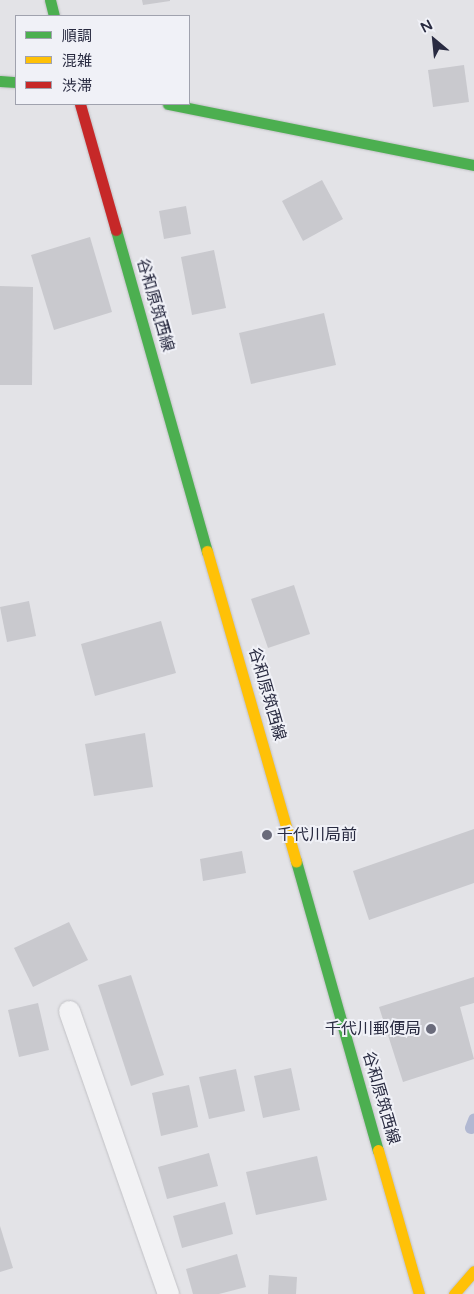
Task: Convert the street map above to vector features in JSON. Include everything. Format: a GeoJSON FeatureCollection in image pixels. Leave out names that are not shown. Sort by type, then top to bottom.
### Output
{"type":"FeatureCollection","features":[{"type":"Feature","properties":{"kind":"main road"},"geometry":{"type":"LineString","coordinates":[[50,0],[54,15]]}},
{"type":"Feature","properties":{"kind":"main road"},"geometry":{"type":"LineString","coordinates":[[0,81],[15,82]]}},
{"type":"Feature","properties":{"kind":"main road","name":"谷和原筑西線"},"geometry":{"type":"LineString","coordinates":[[80,105],[419,1294]]}},
{"type":"Feature","properties":{"kind":"main road"},"geometry":{"type":"LineString","coordinates":[[173,105],[474,165]]}},
{"type":"Feature","properties":{"kind":"main road"},"geometry":{"type":"LineString","coordinates":[[454,1294],[474,1271]]}},
{"type":"Feature","properties":{"kind":"lane"},"geometry":{"type":"LineString","coordinates":[[69,1011],[168,1294]]}},
{"type":"Feature","properties":{"kind":"building"},"geometry":{"type":"Polygon","coordinates":[[[142,0],[170,0],[170,1],[143,5],[142,0]]]}},
{"type":"Feature","properties":{"kind":"building"},"geometry":{"type":"Polygon","coordinates":[[[464,65],[469,102],[433,107],[428,70],[464,65]]]}},
{"type":"Feature","properties":{"kind":"building"},"geometry":{"type":"Polygon","coordinates":[[[322,180],[343,219],[303,241],[282,201],[322,180]]]}},
{"type":"Feature","properties":{"kind":"building"},"geometry":{"type":"Polygon","coordinates":[[[186,206],[191,234],[164,239],[159,211],[186,206]]]}},
{"type":"Feature","properties":{"kind":"building"},"geometry":{"type":"Polygon","coordinates":[[[90,237],[112,312],[54,330],[31,255],[90,237]]]}},
{"type":"Feature","properties":{"kind":"building"},"geometry":{"type":"Polygon","coordinates":[[[214,250],[226,308],[192,315],[181,257],[214,250]]]}},
{"type":"Feature","properties":{"kind":"building"},"geometry":{"type":"Polygon","coordinates":[[[0,286],[33,287],[32,385],[0,385],[0,286]]]}},
{"type":"Feature","properties":{"kind":"building"},"geometry":{"type":"Polygon","coordinates":[[[324,313],[336,365],[251,384],[239,333],[324,313]]]}},
{"type":"Feature","properties":{"kind":"building"},"geometry":{"type":"Polygon","coordinates":[[[294,585],[310,634],[268,648],[251,599],[294,585]]]}},
{"type":"Feature","properties":{"kind":"building"},"geometry":{"type":"Polygon","coordinates":[[[29,601],[36,636],[7,642],[0,607],[29,601]]]}},
{"type":"Feature","properties":{"kind":"building"},"geometry":{"type":"Polygon","coordinates":[[[161,621],[176,673],[95,696],[81,644],[161,621]]]}},
{"type":"Feature","properties":{"kind":"building"},"geometry":{"type":"Polygon","coordinates":[[[145,733],[153,787],[94,796],[85,744],[145,733]]]}},
{"type":"Feature","properties":{"kind":"building"},"geometry":{"type":"Polygon","coordinates":[[[474,829],[474,883],[369,920],[353,871],[474,829]]]}},
{"type":"Feature","properties":{"kind":"building"},"geometry":{"type":"Polygon","coordinates":[[[242,851],[246,873],[203,881],[200,859],[242,851]]]}},
{"type":"Feature","properties":{"kind":"building"},"geometry":{"type":"Polygon","coordinates":[[[69,922],[88,960],[33,987],[14,948],[69,922]]]}},
{"type":"Feature","properties":{"kind":"building"},"geometry":{"type":"Polygon","coordinates":[[[131,975],[164,1075],[131,1086],[98,985],[131,975]]]}},
{"type":"Feature","properties":{"kind":"building"},"geometry":{"type":"Polygon","coordinates":[[[474,977],[474,1003],[460,1007],[474,1059],[403,1082],[379,1007],[474,977]]]}},
{"type":"Feature","properties":{"kind":"building"},"geometry":{"type":"Polygon","coordinates":[[[38,1003],[49,1050],[19,1057],[8,1010],[38,1003]]]}},
{"type":"Feature","properties":{"kind":"building"},"geometry":{"type":"Polygon","coordinates":[[[291,1068],[300,1110],[263,1118],[254,1076],[291,1068]]]}},
{"type":"Feature","properties":{"kind":"building"},"geometry":{"type":"Polygon","coordinates":[[[236,1069],[245,1111],[209,1119],[199,1077],[236,1069]]]}},
{"type":"Feature","properties":{"kind":"building"},"geometry":{"type":"Polygon","coordinates":[[[189,1085],[198,1127],[161,1136],[152,1093],[189,1085]]]}},
{"type":"Feature","properties":{"kind":"building"},"geometry":{"type":"Polygon","coordinates":[[[209,1153],[218,1186],[167,1199],[158,1167],[209,1153]]]}},
{"type":"Feature","properties":{"kind":"building"},"geometry":{"type":"Polygon","coordinates":[[[317,1156],[327,1200],[256,1215],[246,1172],[317,1156]]]}},
{"type":"Feature","properties":{"kind":"building"},"geometry":{"type":"Polygon","coordinates":[[[225,1202],[233,1234],[182,1248],[173,1216],[225,1202]]]}},
{"type":"Feature","properties":{"kind":"building"},"geometry":{"type":"Polygon","coordinates":[[[0,1226],[13,1268],[0,1272],[0,1226]]]}},
{"type":"Feature","properties":{"kind":"building"},"geometry":{"type":"Polygon","coordinates":[[[237,1254],[246,1287],[219,1294],[193,1294],[186,1269],[237,1254]]]}},
{"type":"Feature","properties":{"kind":"building"},"geometry":{"type":"Polygon","coordinates":[[[269,1275],[297,1277],[296,1294],[268,1294],[269,1275]]]}},
{"type":"Feature","properties":{"kind":"waterway"},"geometry":{"type":"LineString","coordinates":[[471,1128],[474,1120]]}},
{"type":"Feature","properties":{"kind":"traffic: fast"},"geometry":{"type":"LineString","coordinates":[[50,0],[54,15]]}},
{"type":"Feature","properties":{"kind":"traffic: fast"},"geometry":{"type":"LineString","coordinates":[[0,81],[15,82]]}},
{"type":"Feature","properties":{"kind":"traffic: fast"},"geometry":{"type":"LineString","coordinates":[[173,105],[474,165]]}},
{"type":"Feature","properties":{"kind":"traffic: fast"},"geometry":{"type":"LineString","coordinates":[[116,230],[207,551]]}},
{"type":"Feature","properties":{"kind":"traffic: fast"},"geometry":{"type":"LineString","coordinates":[[296,861],[378,1150]]}},
{"type":"Feature","properties":{"kind":"traffic: slow"},"geometry":{"type":"LineString","coordinates":[[207,551],[296,861]]}},
{"type":"Feature","properties":{"kind":"traffic: slow"},"geometry":{"type":"LineString","coordinates":[[378,1150],[419,1294]]}},
{"type":"Feature","properties":{"kind":"traffic: slow"},"geometry":{"type":"LineString","coordinates":[[454,1294],[474,1271]]}},
{"type":"Feature","properties":{"kind":"traffic: jam"},"geometry":{"type":"LineString","coordinates":[[80,105],[116,230]]}},
{"type":"Feature","properties":{"kind":"place","name":"千代川局前"},"geometry":{"type":"Point","coordinates":[267,835]}},
{"type":"Feature","properties":{"kind":"place","name":"千代川郵便局"},"geometry":{"type":"Point","coordinates":[431,1029]}}]}
